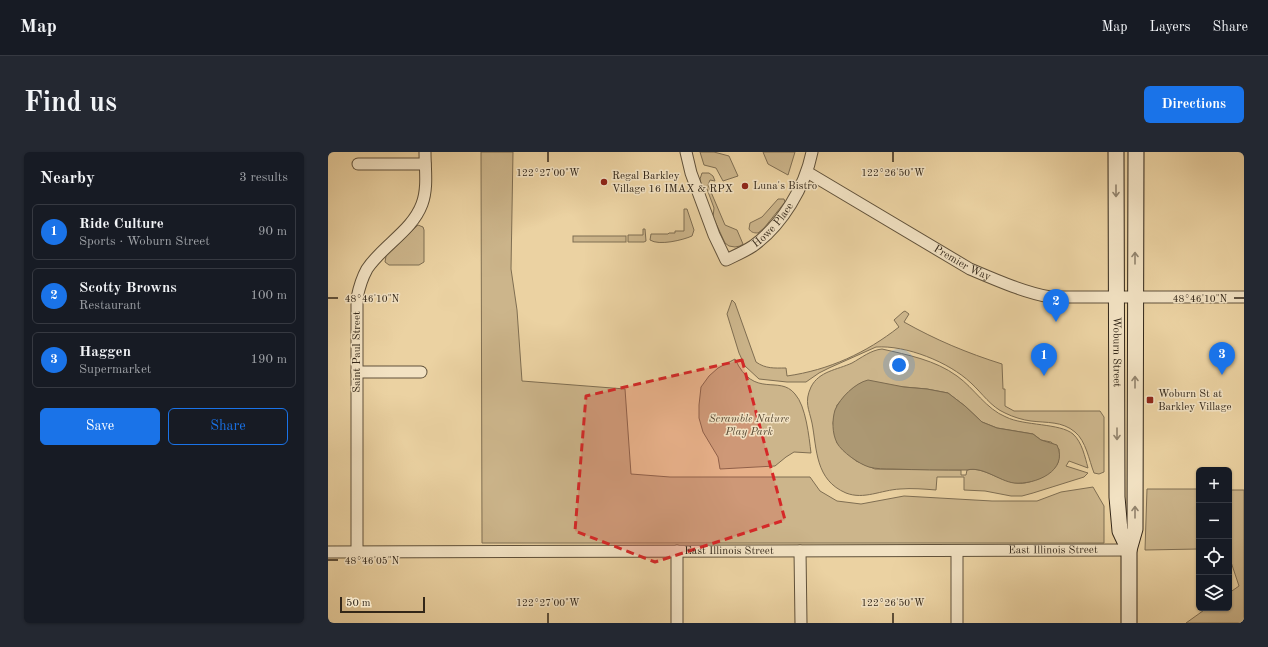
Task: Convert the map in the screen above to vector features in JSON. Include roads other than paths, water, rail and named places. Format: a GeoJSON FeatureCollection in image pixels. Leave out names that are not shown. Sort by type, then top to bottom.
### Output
{"type":"FeatureCollection","features":[{"type":"Feature","properties":{"kind":"main road","name":"Woburn Street"},"geometry":{"type":"LineString","coordinates":[[1116,152],[1117,497],[1120,531],[1129,550]]}},
{"type":"Feature","properties":{"kind":"main road","name":"Woburn Street"},"geometry":{"type":"LineString","coordinates":[[1129,623],[1129,550],[1134,529],[1136,152]]}},
{"type":"Feature","properties":{"kind":"street","name":"Saint Paul Street"},"geometry":{"type":"LineString","coordinates":[[357,552],[357,298],[359,287],[368,269],[416,216],[425,193],[425,152]]}},
{"type":"Feature","properties":{"kind":"street","name":"Howe Place"},"geometry":{"type":"LineString","coordinates":[[686,152],[691,173],[714,235],[726,260],[752,246],[773,227],[793,201],[807,172],[812,152]]}},
{"type":"Feature","properties":{"kind":"street"},"geometry":{"type":"LineString","coordinates":[[358,164],[425,164]]}},
{"type":"Feature","properties":{"kind":"street","name":"Premier Way"},"geometry":{"type":"LineString","coordinates":[[807,172],[970,269],[1038,295],[1116,297],[1244,297]]}},
{"type":"Feature","properties":{"kind":"street"},"geometry":{"type":"LineString","coordinates":[[357,372],[421,372]]}},
{"type":"Feature","properties":{"kind":"street"},"geometry":{"type":"LineString","coordinates":[[957,550],[957,623]]}},
{"type":"Feature","properties":{"kind":"street","name":"East Illinois Street"},"geometry":{"type":"LineString","coordinates":[[328,552],[1129,550]]}},
{"type":"Feature","properties":{"kind":"street"},"geometry":{"type":"LineString","coordinates":[[677,551],[677,623]]}},
{"type":"Feature","properties":{"kind":"street"},"geometry":{"type":"LineString","coordinates":[[800,551],[801,623]]}},
{"type":"Feature","properties":{"kind":"place","name":"Regal Barkley Village 16 IMAX & RPX"},"geometry":{"type":"Point","coordinates":[604,182]}},
{"type":"Feature","properties":{"kind":"place","name":"Luna's Bistro"},"geometry":{"type":"Point","coordinates":[745,186]}},
{"type":"Feature","properties":{"kind":"place","name":"Scotty Browns"},"geometry":{"type":"Point","coordinates":[1056,322]}},
{"type":"Feature","properties":{"kind":"place","name":"Haggen"},"geometry":{"type":"Point","coordinates":[1222,375]}},
{"type":"Feature","properties":{"kind":"place","name":"Ride Culture"},"geometry":{"type":"Point","coordinates":[1044,376]}},
{"type":"Feature","properties":{"kind":"place","name":"Woburn St at Barkley Village"},"geometry":{"type":"Point","coordinates":[1150,400]}},
{"type":"Feature","properties":{"kind":"park label","name":"Scramble Nature Play Park"},"geometry":{"type":"Point","coordinates":[749,425]}}]}
